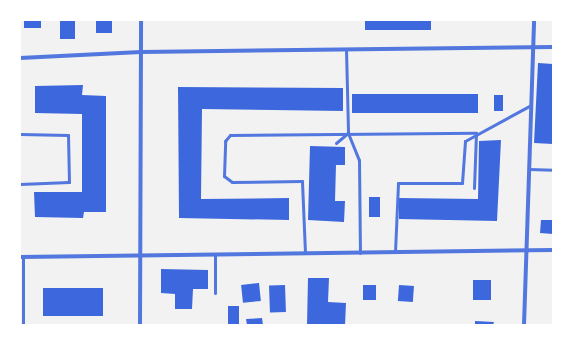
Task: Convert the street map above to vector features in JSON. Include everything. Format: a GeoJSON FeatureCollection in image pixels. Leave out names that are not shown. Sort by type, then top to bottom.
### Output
{"type":"FeatureCollection","features":[{"type":"Feature","properties":{"kind":"street"},"geometry":{"type":"LineString","coordinates":[[140,325],[141,20]]}},
{"type":"Feature","properties":{"kind":"street"},"geometry":{"type":"LineString","coordinates":[[524,325],[525,251],[534,20]]}},
{"type":"Feature","properties":{"kind":"street"},"geometry":{"type":"LineString","coordinates":[[20,58],[141,52],[553,47]]}},
{"type":"Feature","properties":{"kind":"street"},"geometry":{"type":"LineString","coordinates":[[22,256],[553,250]]}},
{"type":"Feature","properties":{"kind":"lane"},"geometry":{"type":"LineString","coordinates":[[346,50],[348,133],[359,160],[360,253]]}},
{"type":"Feature","properties":{"kind":"lane"},"geometry":{"type":"LineString","coordinates":[[395,252],[398,184],[462,183],[465,141],[476,133],[531,105]]}},
{"type":"Feature","properties":{"kind":"lane"},"geometry":{"type":"LineString","coordinates":[[336,142],[348,133]]}},
{"type":"Feature","properties":{"kind":"lane"},"geometry":{"type":"LineString","coordinates":[[305,253],[302,181],[232,182],[224,176],[225,141],[230,135],[476,133]]}},
{"type":"Feature","properties":{"kind":"lane"},"geometry":{"type":"LineString","coordinates":[[474,188],[476,133]]}},
{"type":"Feature","properties":{"kind":"lane"},"geometry":{"type":"LineString","coordinates":[[20,134],[68,134],[69,182],[20,184]]}},
{"type":"Feature","properties":{"kind":"lane"},"geometry":{"type":"LineString","coordinates":[[529,169],[553,170]]}},
{"type":"Feature","properties":{"kind":"lane"},"geometry":{"type":"LineString","coordinates":[[215,254],[215,293]]}},
{"type":"Feature","properties":{"kind":"lane"},"geometry":{"type":"LineString","coordinates":[[22,256],[23,325]]}},
{"type":"Feature","properties":{"kind":"building"},"geometry":{"type":"Polygon","coordinates":[[[24,20],[41,20],[41,28],[24,28],[24,20]]]}},
{"type":"Feature","properties":{"kind":"building"},"geometry":{"type":"Polygon","coordinates":[[[60,20],[75,20],[75,39],[60,39],[60,20]]]}},
{"type":"Feature","properties":{"kind":"building"},"geometry":{"type":"Polygon","coordinates":[[[96,20],[112,20],[112,33],[96,33],[96,20]]]}},
{"type":"Feature","properties":{"kind":"building"},"geometry":{"type":"Polygon","coordinates":[[[365,20],[431,20],[431,30],[365,30],[365,20]]]}},
{"type":"Feature","properties":{"kind":"building"},"geometry":{"type":"Polygon","coordinates":[[[538,63],[553,64],[553,144],[534,143],[538,63]]]}},
{"type":"Feature","properties":{"kind":"building"},"geometry":{"type":"Polygon","coordinates":[[[83,85],[82,95],[106,96],[106,212],[84,212],[83,218],[35,217],[34,192],[82,192],[82,114],[35,113],[35,86],[83,85]]]}},
{"type":"Feature","properties":{"kind":"building"},"geometry":{"type":"Polygon","coordinates":[[[178,87],[343,88],[343,111],[202,109],[201,199],[289,198],[289,220],[179,218],[178,87]]]}},
{"type":"Feature","properties":{"kind":"building"},"geometry":{"type":"Polygon","coordinates":[[[352,94],[478,94],[478,113],[352,113],[352,94]]]}},
{"type":"Feature","properties":{"kind":"building"},"geometry":{"type":"Polygon","coordinates":[[[494,95],[503,95],[503,111],[494,111],[494,95]]]}},
{"type":"Feature","properties":{"kind":"building"},"geometry":{"type":"Polygon","coordinates":[[[501,140],[497,221],[399,219],[399,198],[478,199],[479,141],[501,140]]]}},
{"type":"Feature","properties":{"kind":"building"},"geometry":{"type":"Polygon","coordinates":[[[310,146],[345,147],[345,165],[336,165],[335,201],[345,201],[344,222],[308,220],[310,146]]]}},
{"type":"Feature","properties":{"kind":"building"},"geometry":{"type":"Polygon","coordinates":[[[369,197],[380,197],[380,217],[369,217],[369,197]]]}},
{"type":"Feature","properties":{"kind":"building"},"geometry":{"type":"Polygon","coordinates":[[[541,220],[553,220],[553,234],[540,233],[541,220]]]}},
{"type":"Feature","properties":{"kind":"building"},"geometry":{"type":"Polygon","coordinates":[[[161,269],[208,270],[208,289],[193,289],[192,309],[175,309],[175,294],[161,293],[161,269]]]}},
{"type":"Feature","properties":{"kind":"building"},"geometry":{"type":"Polygon","coordinates":[[[308,278],[329,278],[328,302],[346,303],[345,325],[307,325],[308,278]]]}},
{"type":"Feature","properties":{"kind":"building"},"geometry":{"type":"Polygon","coordinates":[[[473,280],[491,280],[491,300],[473,300],[473,280]]]}},
{"type":"Feature","properties":{"kind":"building"},"geometry":{"type":"Polygon","coordinates":[[[259,283],[261,301],[243,303],[241,285],[259,283]]]}},
{"type":"Feature","properties":{"kind":"building"},"geometry":{"type":"Polygon","coordinates":[[[285,285],[286,312],[270,313],[269,286],[285,285]]]}},
{"type":"Feature","properties":{"kind":"building"},"geometry":{"type":"Polygon","coordinates":[[[363,285],[376,285],[376,300],[363,300],[363,285]]]}},
{"type":"Feature","properties":{"kind":"building"},"geometry":{"type":"Polygon","coordinates":[[[399,285],[414,286],[413,302],[398,301],[399,285]]]}},
{"type":"Feature","properties":{"kind":"building"},"geometry":{"type":"Polygon","coordinates":[[[43,288],[103,288],[103,316],[43,316],[43,288]]]}},
{"type":"Feature","properties":{"kind":"building"},"geometry":{"type":"Polygon","coordinates":[[[228,306],[239,306],[239,325],[228,325],[228,306]]]}},
{"type":"Feature","properties":{"kind":"building"},"geometry":{"type":"Polygon","coordinates":[[[262,318],[263,325],[247,325],[246,319],[262,318]]]}},
{"type":"Feature","properties":{"kind":"building"},"geometry":{"type":"Polygon","coordinates":[[[475,321],[494,322],[493,325],[475,325],[475,321]]]}}]}
